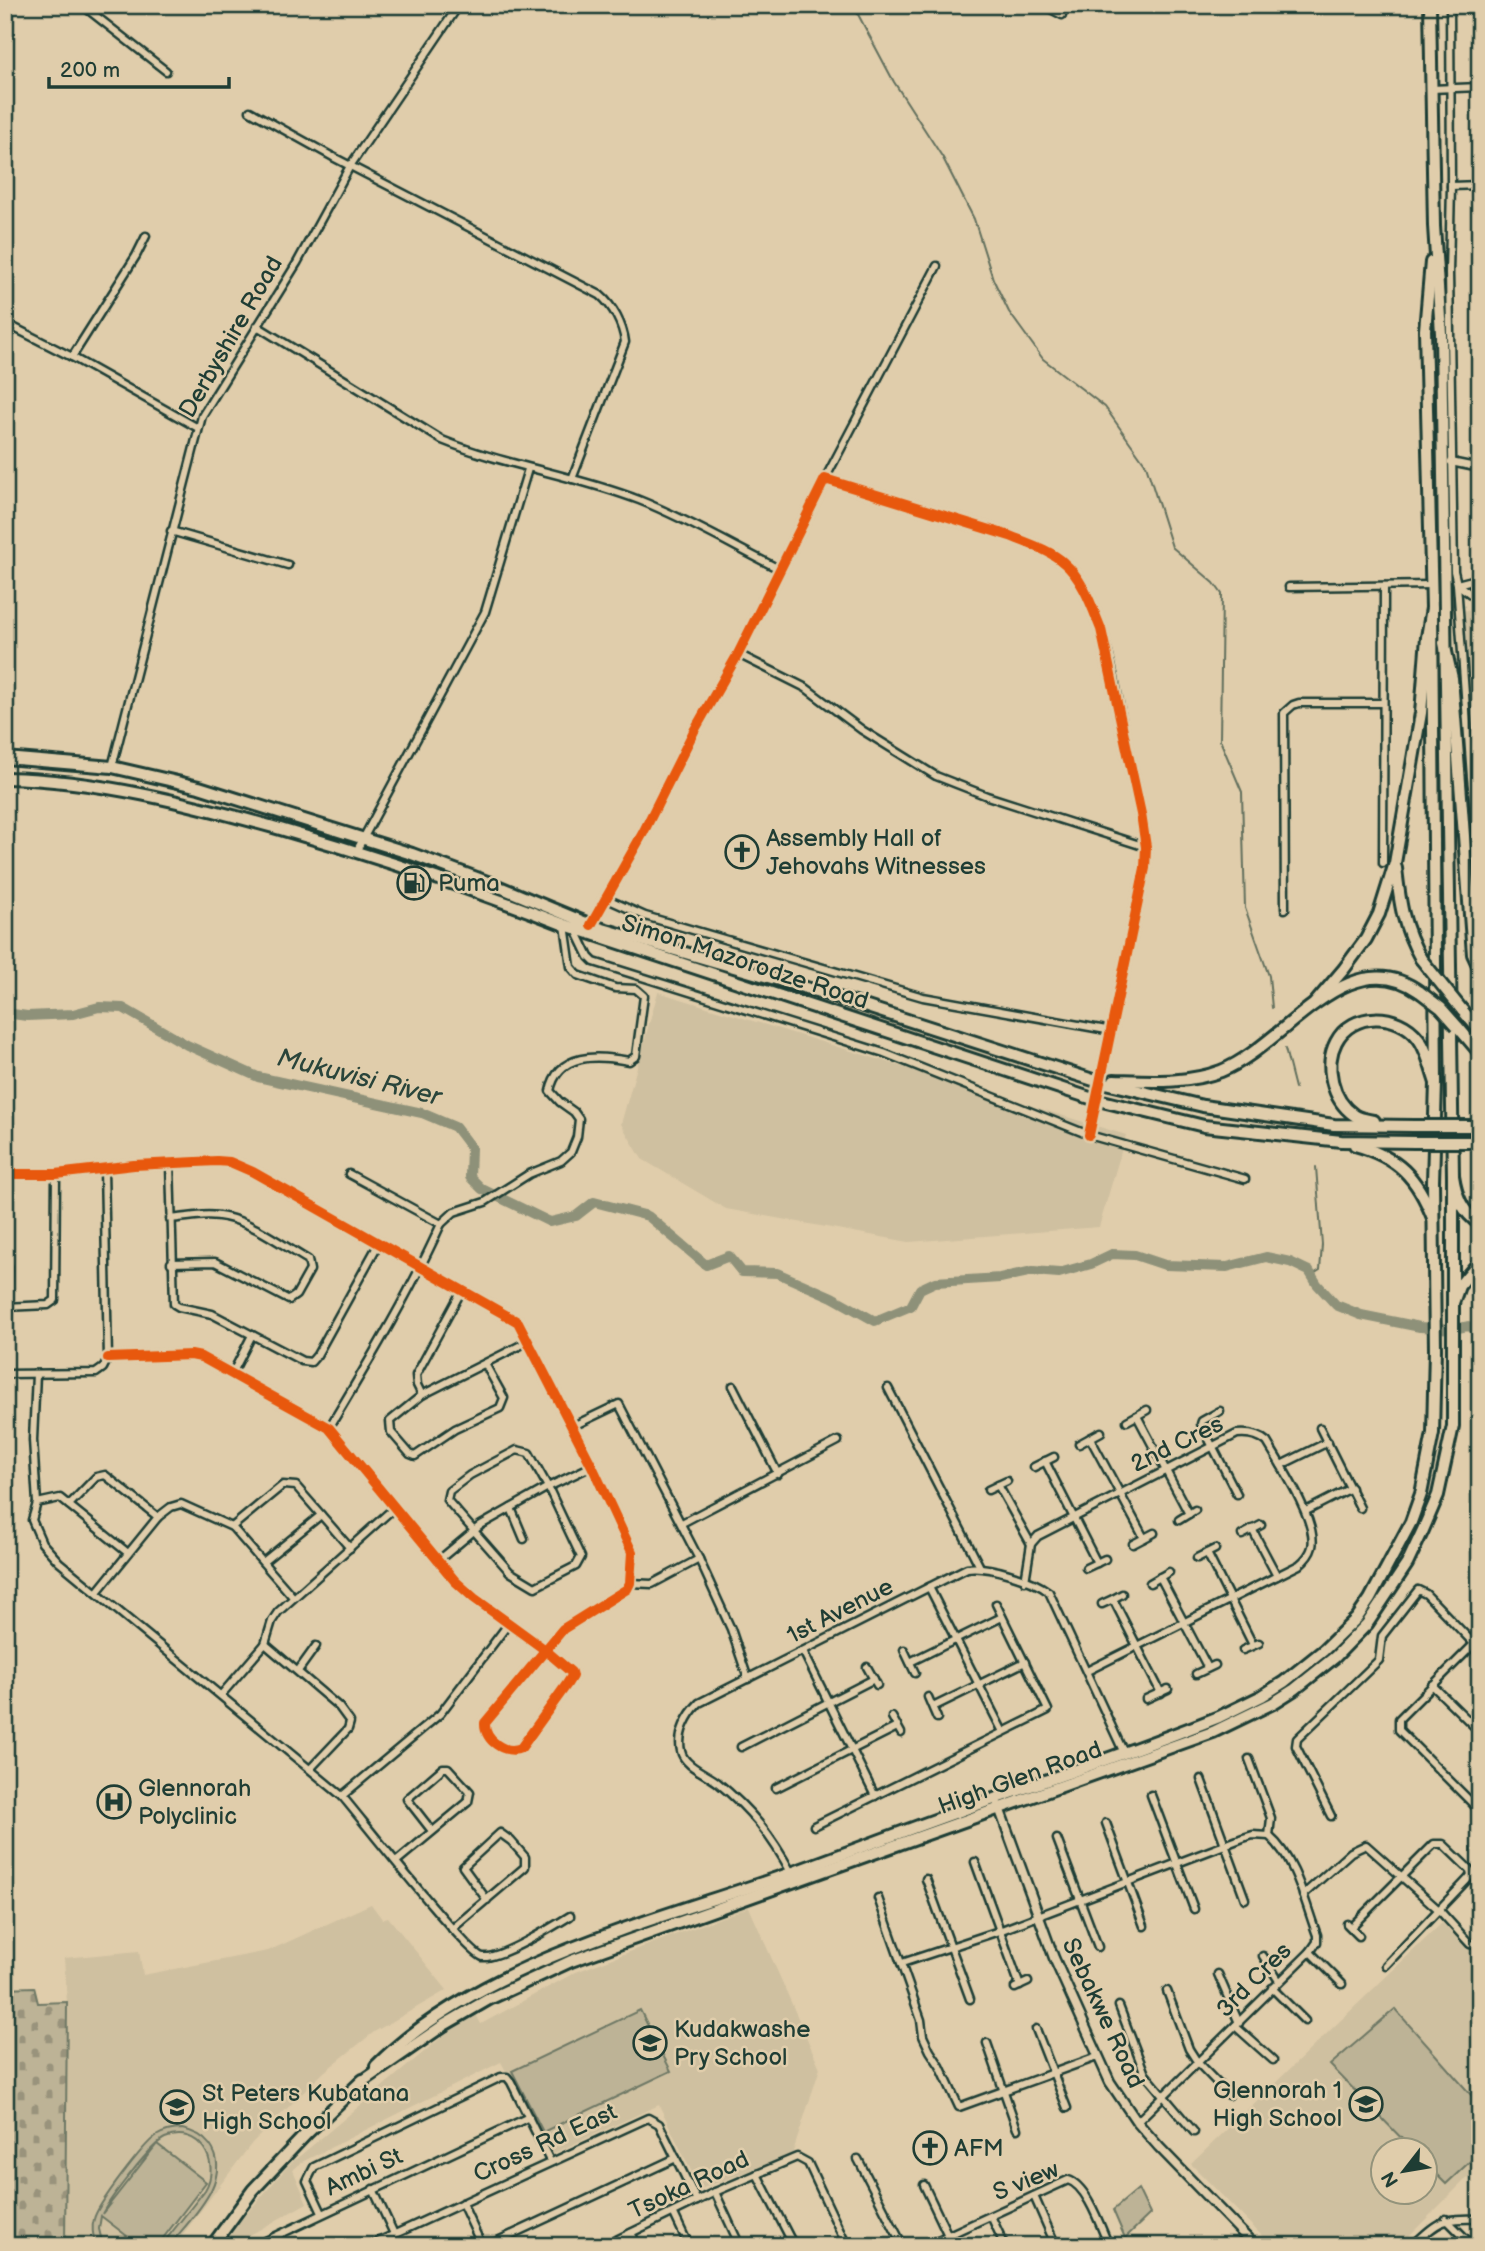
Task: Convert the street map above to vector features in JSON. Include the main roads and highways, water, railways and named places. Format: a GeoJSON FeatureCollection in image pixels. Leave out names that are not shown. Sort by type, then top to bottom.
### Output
{"type":"FeatureCollection","features":[{"type":"Feature","properties":{"kind":"main road"},"geometry":{"type":"LineString","coordinates":[[1430,5],[1434,226],[1441,333],[1444,643],[1452,678],[1473,954],[1480,969]]}},
{"type":"Feature","properties":{"kind":"main road"},"geometry":{"type":"LineString","coordinates":[[1315,1003],[1366,939],[1379,914],[1395,863],[1421,713],[1432,608],[1425,330],[1434,226]]}},
{"type":"Feature","properties":{"kind":"main road","name":"High Glen Road"},"geometry":{"type":"LineString","coordinates":[[998,1803],[1219,1717],[1262,1696],[1324,1650],[1357,1618],[1411,1522],[1421,1494],[1433,1433],[1435,1349],[1432,608]]}},
{"type":"Feature","properties":{"kind":"main road","name":"High Glen Road"},"geometry":{"type":"LineString","coordinates":[[212,2246],[253,2190],[307,2133],[360,2083],[444,2025],[524,1982],[571,1961],[998,1803],[1230,1724],[1295,1689],[1352,1642],[1367,1625],[1407,1564],[1438,1495],[1453,1426],[1453,1176],[1444,643]]}},
{"type":"Feature","properties":{"kind":"main road","name":"Simon Mazorodze Road"},"geometry":{"type":"LineString","coordinates":[[5,758],[112,767],[199,787],[364,839],[490,883],[591,925],[830,995],[1093,1080],[1203,1106],[1334,1125],[1480,1126]]}},
{"type":"Feature","properties":{"kind":"main road","name":"Simon Mazorodze Road"},"geometry":{"type":"LineString","coordinates":[[5,778],[63,780],[126,790],[357,850],[484,893],[570,926],[1090,1098],[1204,1126],[1341,1141],[1480,1142]]}},
{"type":"Feature","properties":{"kind":"main road"},"geometry":{"type":"LineString","coordinates":[[1395,863],[1401,913],[1421,959],[1480,1031]]}},
{"type":"Feature","properties":{"kind":"main road"},"geometry":{"type":"LineString","coordinates":[[1093,1080],[1170,1082],[1220,1071],[1256,1052],[1315,1003],[1347,984],[1371,977],[1406,982],[1440,1008],[1480,1052]]}},
{"type":"Feature","properties":{"kind":"main road"},"geometry":{"type":"LineString","coordinates":[[1390,1126],[1354,1116],[1336,1096],[1330,1071],[1331,1054],[1337,1040],[1347,1030],[1362,1020],[1384,1018],[1400,1022],[1419,1038],[1436,1083]]}},
{"type":"Feature","properties":{"kind":"main road"},"geometry":{"type":"LineString","coordinates":[[1341,1141],[1387,1157],[1404,1169],[1416,1183],[1433,1218]]}},
{"type":"Feature","properties":{"kind":"main road"},"geometry":{"type":"LineString","coordinates":[[1453,1176],[1455,1195],[1468,1215],[1480,1224]]}},
{"type":"Feature","properties":{"kind":"main road"},"geometry":{"type":"LineString","coordinates":[[1453,1303],[1459,1286],[1480,1261]]}},
{"type":"Feature","properties":{"kind":"waterway"},"geometry":{"type":"LineString","coordinates":[[853,5],[894,82],[943,158],[974,219],[993,279],[1009,312],[1043,359],[1105,407],[1146,465],[1172,547],[1214,583],[1222,594],[1220,740],[1242,792],[1245,908],[1269,976],[1272,1008]]}},
{"type":"Feature","properties":{"kind":"waterway","name":"Mukuvisi River"},"geometry":{"type":"LineString","coordinates":[[5,1013],[27,1016],[73,1014],[99,1007],[123,1008],[187,1045],[258,1077],[422,1113],[455,1127],[471,1148],[470,1177],[482,1189],[550,1222],[576,1216],[594,1202],[648,1216],[706,1265],[729,1256],[742,1272],[777,1273],[832,1297],[875,1321],[911,1306],[920,1289],[935,1282],[1000,1278],[1033,1271],[1059,1273],[1091,1264],[1112,1254],[1135,1255],[1165,1265],[1227,1267],[1266,1257],[1290,1262],[1309,1271],[1336,1305],[1361,1315],[1420,1327],[1455,1329],[1468,1326],[1480,1330]]}},
{"type":"Feature","properties":{"kind":"waterway"},"geometry":{"type":"LineString","coordinates":[[1285,1049],[1295,1088]]}},
{"type":"Feature","properties":{"kind":"waterway"},"geometry":{"type":"LineString","coordinates":[[1312,1275],[1320,1270],[1322,1245],[1316,1167]]}},
{"type":"Feature","properties":{"kind":"tunnel"},"geometry":{"type":"LineString","coordinates":[[1093,1115],[1106,1050]]}},
{"type":"Feature","properties":{"kind":"place","name":"Assembly Hall of Jehovahs Witnesses"},"geometry":{"type":"Point","coordinates":[742,852]}},
{"type":"Feature","properties":{"kind":"place","name":"Puma"},"geometry":{"type":"Point","coordinates":[414,883]}},
{"type":"Feature","properties":{"kind":"place","name":"Glennorah Polyclinic"},"geometry":{"type":"Point","coordinates":[114,1802]}},
{"type":"Feature","properties":{"kind":"place","name":"Kudakwashe Pry School"},"geometry":{"type":"Point","coordinates":[650,2043]}},
{"type":"Feature","properties":{"kind":"place","name":"Glennorah 1 High School"},"geometry":{"type":"Point","coordinates":[1366,2104]}},
{"type":"Feature","properties":{"kind":"place","name":"St Peters Kubatana High School"},"geometry":{"type":"Point","coordinates":[177,2107]}},
{"type":"Feature","properties":{"kind":"place","name":"AFM"},"geometry":{"type":"Point","coordinates":[930,2148]}}]}
